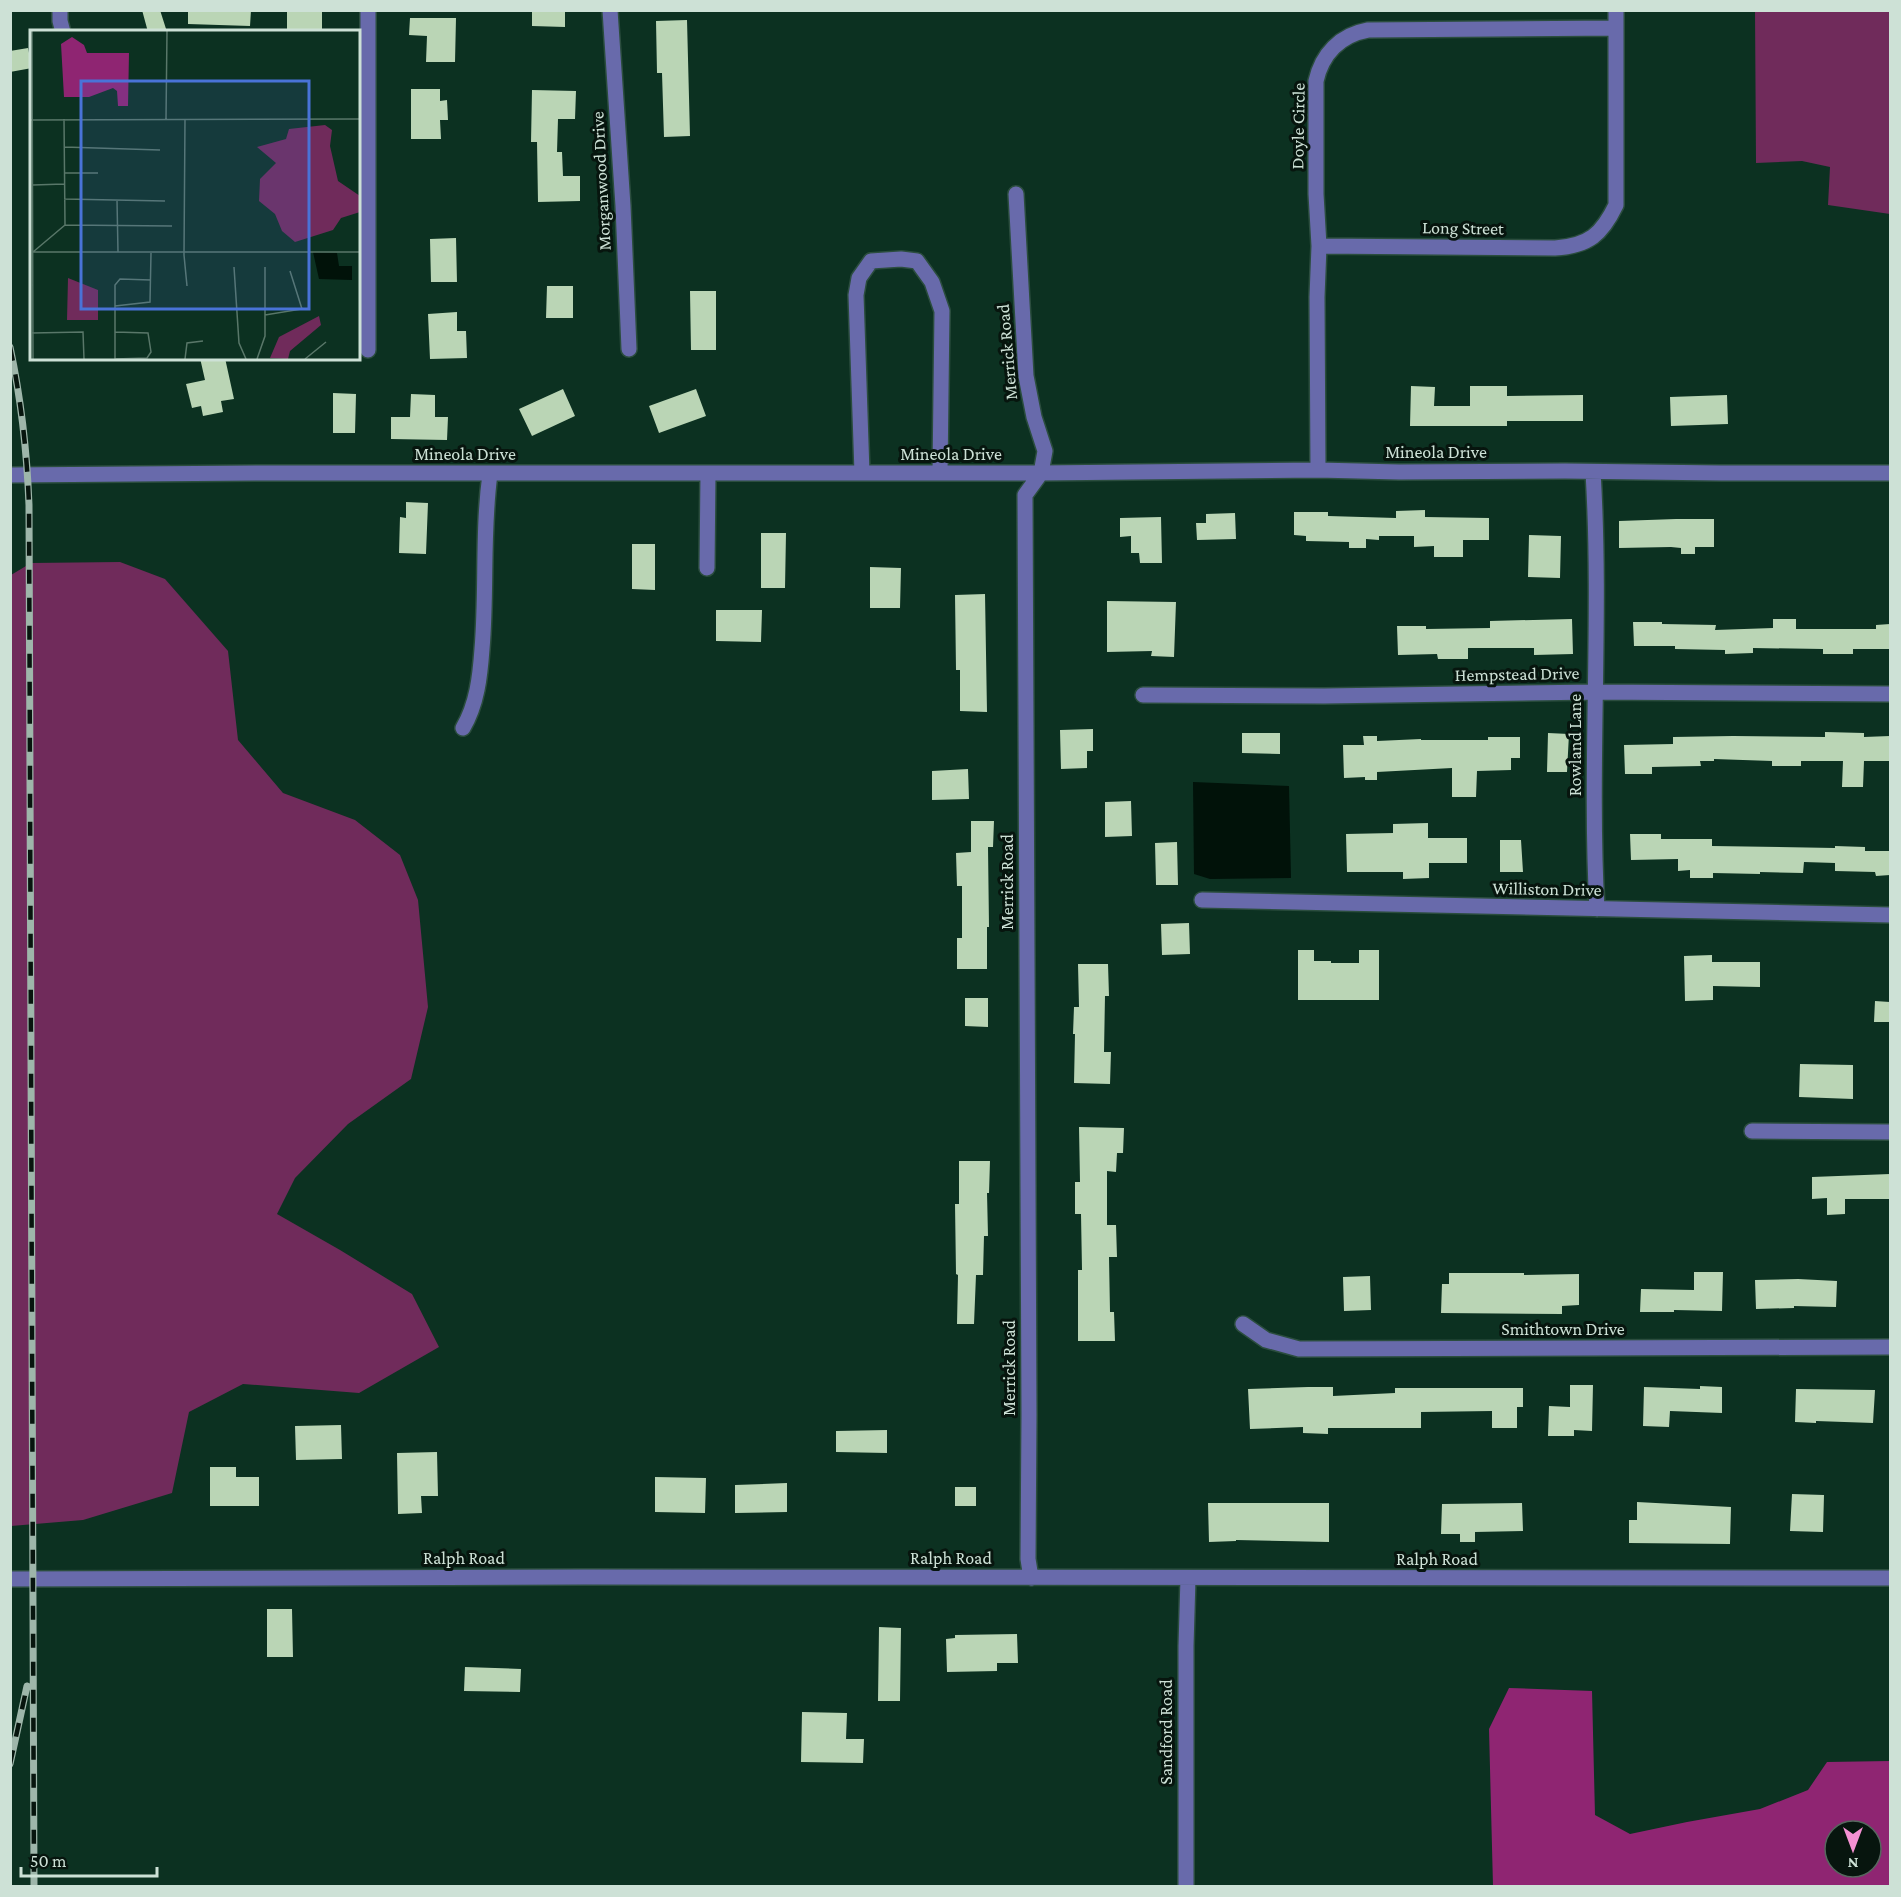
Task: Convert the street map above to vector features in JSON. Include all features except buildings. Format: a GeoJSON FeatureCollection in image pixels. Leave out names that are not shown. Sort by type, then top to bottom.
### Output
{"type":"FeatureCollection","features":[{"type":"Feature","properties":{"kind":"street"},"geometry":{"type":"LineString","coordinates":[[60,10],[62,30]]}},
{"type":"Feature","properties":{"kind":"street"},"geometry":{"type":"LineString","coordinates":[[368,10],[368,350]]}},
{"type":"Feature","properties":{"kind":"street","name":"Morganwood Drive"},"geometry":{"type":"LineString","coordinates":[[610,10],[623,206],[628,349]]}},
{"type":"Feature","properties":{"kind":"street","name":"Long Street"},"geometry":{"type":"LineString","coordinates":[[1319,246],[1555,248],[1570,247],[1588,241],[1599,233],[1607,224],[1616,205],[1616,10]]}},
{"type":"Feature","properties":{"kind":"street","name":"Doyle Circle"},"geometry":{"type":"LineString","coordinates":[[1319,246],[1316,194],[1316,81],[1319,68],[1334,46],[1348,37],[1368,30],[1616,28]]}},
{"type":"Feature","properties":{"kind":"street","name":"Merrick Road"},"geometry":{"type":"LineString","coordinates":[[1016,194],[1026,376],[1034,417],[1045,452],[1041,473],[1025,495],[1028,1559],[1031,1578]]}},
{"type":"Feature","properties":{"kind":"street"},"geometry":{"type":"LineString","coordinates":[[1318,470],[1319,246]]}},
{"type":"Feature","properties":{"kind":"street"},"geometry":{"type":"LineString","coordinates":[[862,473],[856,295],[859,278],[871,261],[901,259],[917,261],[932,282],[942,311],[940,473]]}},
{"type":"Feature","properties":{"kind":"street","name":"Mineola Drive"},"geometry":{"type":"LineString","coordinates":[[10,475],[1041,473],[1318,470],[1890,473]]}},
{"type":"Feature","properties":{"kind":"street","name":"Rowland Lane"},"geometry":{"type":"LineString","coordinates":[[1593,472],[1596,514],[1594,692],[1597,909]]}},
{"type":"Feature","properties":{"kind":"street"},"geometry":{"type":"LineString","coordinates":[[463,728],[471,715],[475,702],[481,662],[485,598],[486,505],[490,474]]}},
{"type":"Feature","properties":{"kind":"street"},"geometry":{"type":"LineString","coordinates":[[708,474],[708,568]]}},
{"type":"Feature","properties":{"kind":"street","name":"Hempstead Drive"},"geometry":{"type":"LineString","coordinates":[[1143,695],[1324,696],[1594,692],[1890,694]]}},
{"type":"Feature","properties":{"kind":"street","name":"Williston Drive"},"geometry":{"type":"LineString","coordinates":[[1202,900],[1890,915]]}},
{"type":"Feature","properties":{"kind":"street"},"geometry":{"type":"LineString","coordinates":[[1752,1131],[1890,1132]]}},
{"type":"Feature","properties":{"kind":"street","name":"Smithtown Drive"},"geometry":{"type":"LineString","coordinates":[[1243,1324],[1266,1340],[1299,1350],[1890,1347]]}},
{"type":"Feature","properties":{"kind":"street","name":"Sandford Road"},"geometry":{"type":"LineString","coordinates":[[1186,1887],[1188,1578]]}},
{"type":"Feature","properties":{"kind":"street","name":"Ralph Road"},"geometry":{"type":"LineString","coordinates":[[10,1579],[1890,1578]]}},
{"type":"Feature","properties":{"kind":"shaded area"},"geometry":{"type":"Polygon","coordinates":[[[1755,11],[1890,11],[1890,214],[1828,205],[1830,167],[1802,161],[1756,163],[1755,11]]]}},
{"type":"Feature","properties":{"kind":"shaded area"},"geometry":{"type":"Polygon","coordinates":[[[120,562],[165,579],[228,651],[238,740],[283,793],[355,820],[400,855],[418,900],[428,1007],[411,1079],[348,1124],[295,1178],[277,1214],[412,1294],[439,1347],[359,1393],[243,1384],[189,1412],[172,1493],[83,1520],[11,1526],[11,575],[31,563],[120,562]]]}},
{"type":"Feature","properties":{"kind":"shaded area"},"geometry":{"type":"Polygon","coordinates":[[[1193,782],[1289,786],[1291,878],[1210,879],[1194,874],[1193,782]]]}},
{"type":"Feature","properties":{"kind":"shaded area"},"geometry":{"type":"Polygon","coordinates":[[[1509,1688],[1592,1691],[1595,1815],[1630,1834],[1760,1809],[1808,1790],[1827,1762],[1890,1761],[1890,1886],[1493,1886],[1489,1729],[1509,1688]]]}},
{"type":"Feature","properties":{"kind":"railway"},"geometry":{"type":"LineString","coordinates":[[10,347],[23,426],[29,505],[34,1886]]}},
{"type":"Feature","properties":{"kind":"railway"},"geometry":{"type":"LineString","coordinates":[[10,1764],[27,1686]]}}]}
